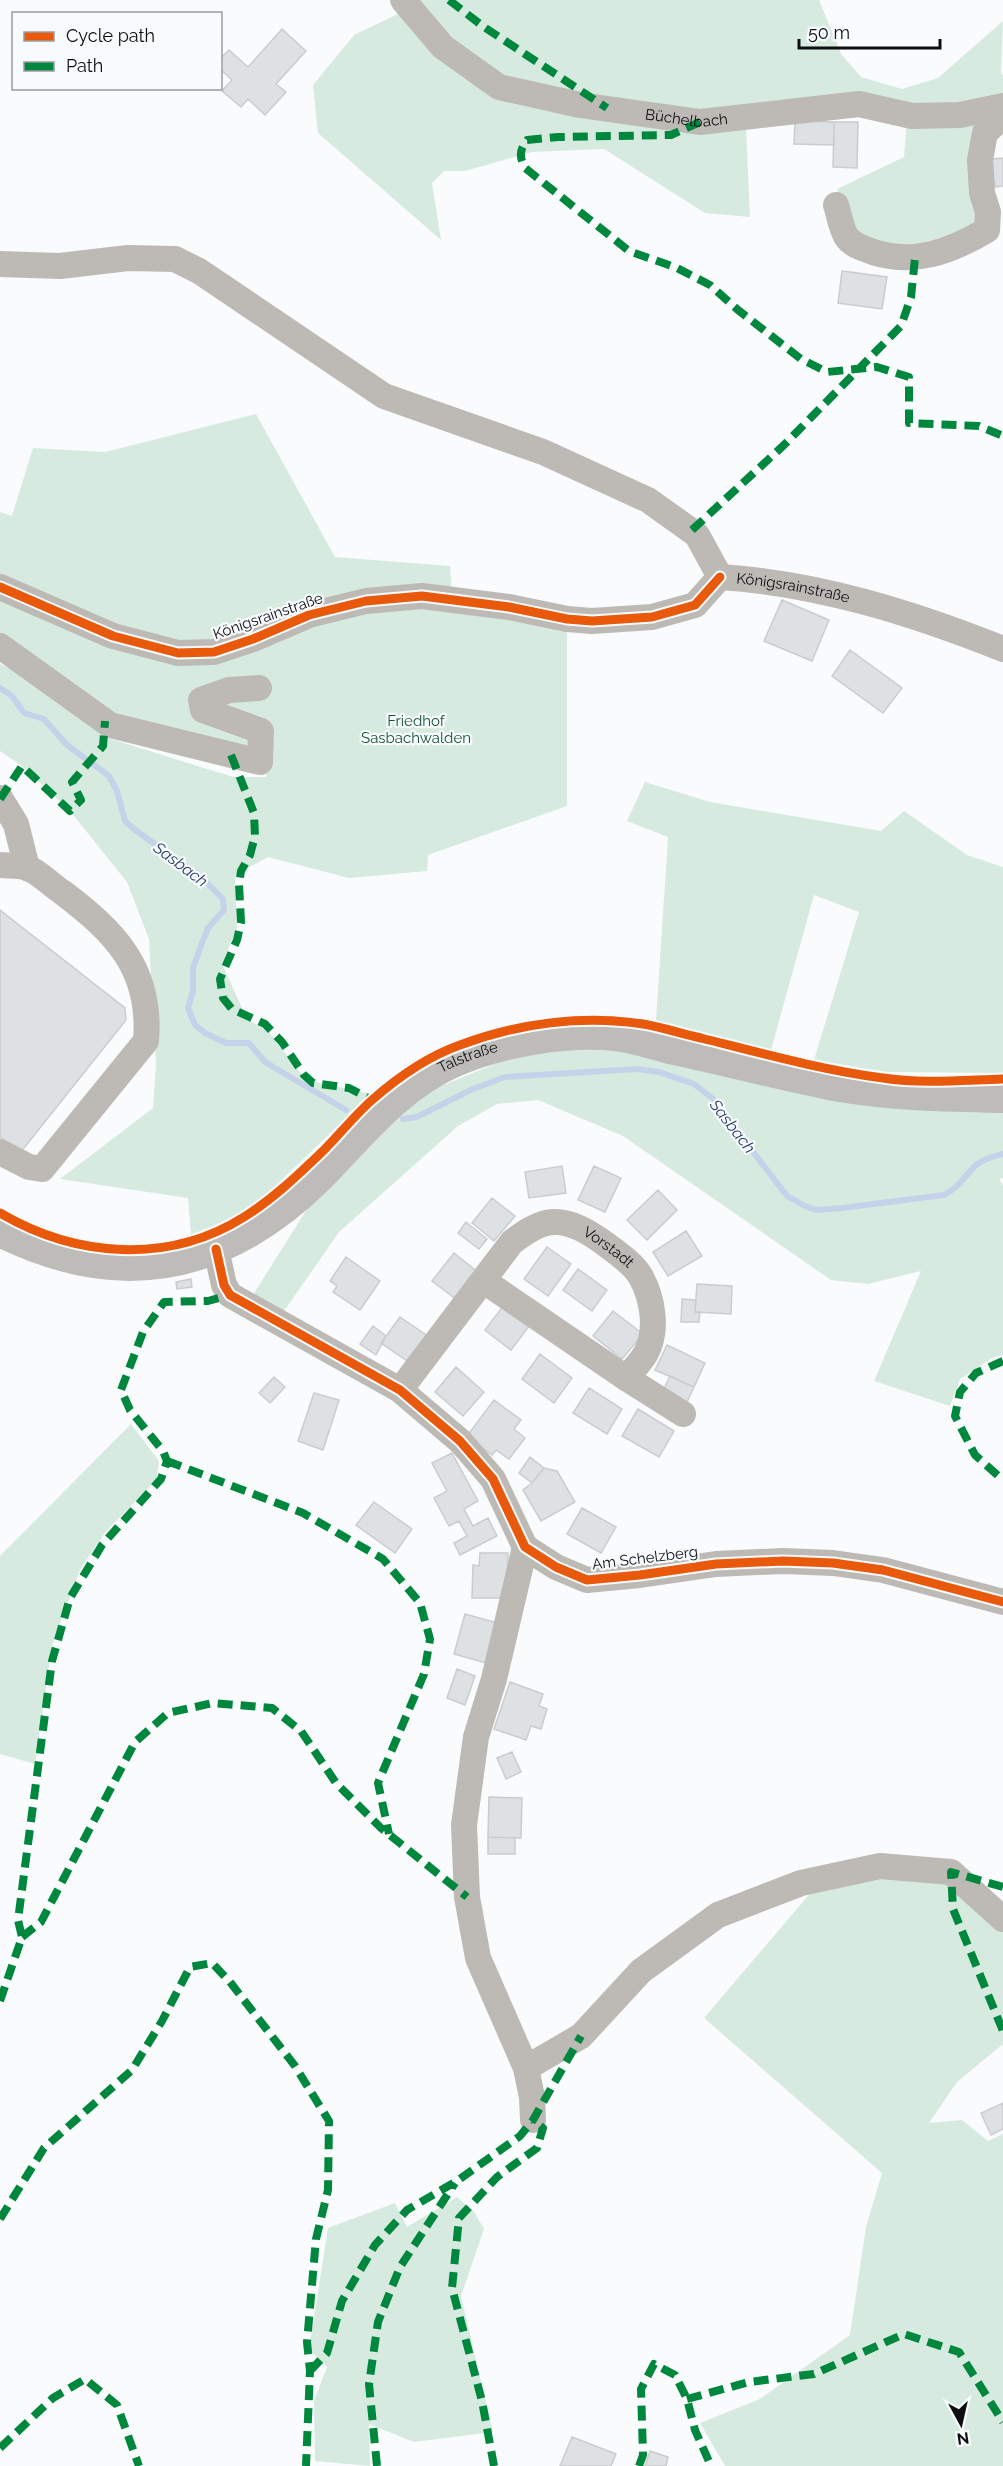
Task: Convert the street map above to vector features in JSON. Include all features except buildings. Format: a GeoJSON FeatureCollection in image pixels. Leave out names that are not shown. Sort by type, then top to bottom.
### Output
{"type":"FeatureCollection","features":[{"type":"Feature","properties":{"kind":"main road","name":"Talstraße"},"geometry":{"type":"LineString","coordinates":[[0,1231],[47,1251],[95,1263],[165,1263],[191,1258],[216,1249],[245,1235],[276,1214],[318,1178],[359,1133],[408,1090],[429,1075],[454,1061],[519,1040],[558,1036],[615,1035],[834,1085],[901,1095],[1003,1096]]}},
{"type":"Feature","properties":{"kind":"street","name":"Büchelbach"},"geometry":{"type":"LineString","coordinates":[[403,0],[442,47],[499,87],[580,105],[700,122],[859,104],[912,116],[960,115],[1003,106]]}},
{"type":"Feature","properties":{"kind":"street"},"geometry":{"type":"LineString","coordinates":[[836,205],[846,236],[857,246],[890,257],[915,258],[935,255],[967,242],[987,230],[988,212],[982,193],[980,160],[986,133],[1003,116]]}},
{"type":"Feature","properties":{"kind":"street"},"geometry":{"type":"LineString","coordinates":[[0,264],[60,266],[128,258],[175,259],[200,271],[384,396],[543,452],[648,500],[697,535],[720,577]]}},
{"type":"Feature","properties":{"kind":"street","name":"Königsrainstraße"},"geometry":{"type":"LineString","coordinates":[[0,587],[112,636],[178,653],[214,652],[253,639],[309,615],[366,601],[422,596],[509,607],[575,620],[652,617],[695,605],[720,577],[828,592],[963,633],[1003,649]]}},
{"type":"Feature","properties":{"kind":"street"},"geometry":{"type":"LineString","coordinates":[[0,646],[110,725],[261,762],[261,731],[203,710],[201,700],[229,690],[259,688]]}},
{"type":"Feature","properties":{"kind":"street"},"geometry":{"type":"LineString","coordinates":[[0,798],[16,824],[27,868]]}},
{"type":"Feature","properties":{"kind":"street"},"geometry":{"type":"LineString","coordinates":[[0,864],[27,868],[95,917],[130,957],[142,991],[147,1022],[146,1041],[42,1169],[29,1167],[0,1152]]}},
{"type":"Feature","properties":{"kind":"street","name":"Vorstadt"},"geometry":{"type":"LineString","coordinates":[[400,1390],[512,1242],[532,1228],[554,1222],[574,1226],[593,1235],[641,1276],[651,1303],[654,1325],[646,1353],[626,1378]]}},
{"type":"Feature","properties":{"kind":"street"},"geometry":{"type":"LineString","coordinates":[[216,1249],[224,1285],[230,1295],[400,1390],[460,1441],[493,1479],[525,1548],[494,1679],[476,1737],[464,1825],[467,1897],[478,1958],[526,2068],[532,2097],[533,2120]]}},
{"type":"Feature","properties":{"kind":"street"},"geometry":{"type":"LineString","coordinates":[[484,1281],[683,1414]]}},
{"type":"Feature","properties":{"kind":"street","name":"Am Schelzberg"},"geometry":{"type":"LineString","coordinates":[[525,1548],[556,1567],[587,1580],[716,1564],[783,1561],[833,1563],[883,1570],[1003,1602]]}},
{"type":"Feature","properties":{"kind":"street"},"geometry":{"type":"LineString","coordinates":[[526,2068],[582,2036],[641,1971],[718,1915],[801,1883],[880,1866],[951,1872],[1003,1918]]}},
{"type":"Feature","properties":{"kind":"green space"},"geometry":{"type":"Polygon","coordinates":[[[413,0],[819,0],[841,54],[861,77],[902,89],[938,78],[1003,21],[1001,73],[1003,75],[1003,94],[980,216],[960,241],[889,253],[848,229],[837,189],[904,157],[908,106],[671,113],[676,133],[746,127],[750,217],[705,213],[604,149],[532,152],[465,171],[444,171],[432,183],[441,240],[318,133],[313,85],[354,35],[402,12],[446,40],[413,0]]]}},
{"type":"Feature","properties":{"kind":"green space"},"geometry":{"type":"Polygon","coordinates":[[[256,414],[335,557],[450,566],[452,594],[200,645],[159,641],[0,579],[0,512],[12,516],[33,448],[105,452],[256,414]]]}},
{"type":"Feature","properties":{"kind":"green space","name":"Friedhof Sasbachwalden"},"geometry":{"type":"Polygon","coordinates":[[[0,598],[181,661],[364,611],[419,606],[567,628],[567,806],[428,855],[427,871],[349,878],[268,857],[235,875],[237,928],[222,964],[247,1019],[269,1032],[306,1080],[371,1094],[268,1193],[233,1218],[191,1235],[188,1198],[60,1179],[153,1108],[156,1064],[149,939],[127,882],[70,811],[22,766],[0,751],[0,664],[53,691],[111,739],[233,777],[266,777],[268,750],[111,717],[0,639],[0,598]]]}},
{"type":"Feature","properties":{"kind":"green space"},"geometry":{"type":"Polygon","coordinates":[[[645,782],[710,802],[881,831],[904,811],[967,855],[1003,867],[1003,1073],[886,1072],[814,1060],[859,912],[814,895],[771,1050],[656,1021],[668,837],[627,821],[645,782]]]}},
{"type":"Feature","properties":{"kind":"green space"},"geometry":{"type":"Polygon","coordinates":[[[566,1045],[614,1046],[1003,1110],[1003,1178],[999,1179],[1003,1185],[1003,1355],[992,1358],[960,1379],[950,1406],[874,1381],[921,1271],[868,1284],[831,1280],[623,1136],[538,1100],[497,1104],[458,1126],[339,1232],[282,1314],[251,1298],[314,1198],[376,1133],[434,1089],[507,1059],[566,1045]]]}},
{"type":"Feature","properties":{"kind":"green space"},"geometry":{"type":"Polygon","coordinates":[[[131,1424],[159,1461],[156,1481],[106,1531],[80,1570],[52,1645],[35,1764],[0,1754],[0,1556],[131,1424]]]}},
{"type":"Feature","properties":{"kind":"green space"},"geometry":{"type":"Polygon","coordinates":[[[879,1876],[931,1878],[963,1889],[1003,1926],[1003,2044],[957,2082],[929,2123],[962,2120],[988,2141],[1003,2134],[1003,2466],[725,2466],[700,2423],[760,2399],[850,2335],[866,2227],[882,2173],[704,2018],[813,1890],[879,1876]]]}},
{"type":"Feature","properties":{"kind":"green space"},"geometry":{"type":"Polygon","coordinates":[[[457,2197],[474,2212],[484,2229],[461,2296],[493,2432],[414,2442],[369,2424],[370,2466],[315,2461],[314,2401],[327,2367],[309,2349],[328,2228],[395,2203],[407,2227],[457,2197]]]}},
{"type":"Feature","properties":{"kind":"waterway","name":"Sasbach"},"geometry":{"type":"LineString","coordinates":[[0,688],[12,696],[24,713],[44,719],[67,745],[109,776],[117,791],[125,821],[200,876],[223,899],[224,910],[208,928],[193,968],[193,991],[188,1008],[195,1025],[205,1033],[226,1043],[249,1043],[265,1062],[346,1110]]}},
{"type":"Feature","properties":{"kind":"waterway","name":"Sasbach"},"geometry":{"type":"LineString","coordinates":[[403,1119],[417,1117],[473,1089],[505,1077],[637,1069],[659,1072],[694,1084],[712,1098],[787,1196],[816,1210],[944,1195],[959,1184],[976,1165],[1003,1154]]}},
{"type":"Feature","properties":{"kind":"marked path"},"geometry":{"type":"LineString","coordinates":[[449,0],[484,27],[607,108]]}},
{"type":"Feature","properties":{"kind":"marked path"},"geometry":{"type":"LineString","coordinates":[[700,122],[671,135],[558,137],[527,140],[522,147],[521,157],[525,168],[629,251],[677,268],[710,285],[801,359],[827,372],[877,367],[909,377],[909,423],[979,426],[1003,436]]}},
{"type":"Feature","properties":{"kind":"marked path"},"geometry":{"type":"LineString","coordinates":[[692,530],[784,445],[901,326],[911,297],[915,258]]}},
{"type":"Feature","properties":{"kind":"marked path"},"geometry":{"type":"LineString","coordinates":[[0,799],[22,766],[70,811],[81,800],[72,782],[103,746],[105,721]]}},
{"type":"Feature","properties":{"kind":"marked path"},"geometry":{"type":"LineString","coordinates":[[231,755],[254,813],[255,836],[250,855],[241,871],[239,884],[241,922],[237,940],[220,979],[223,998],[232,1009],[265,1024],[282,1042],[304,1075],[313,1083],[349,1088],[372,1100]]}},
{"type":"Feature","properties":{"kind":"marked path"},"geometry":{"type":"LineString","coordinates":[[0,2001],[22,1937],[18,1920],[52,1661],[70,1598],[102,1545],[161,1479],[167,1461],[163,1451],[130,1410],[121,1390],[143,1332],[164,1302],[208,1301],[230,1295]]}},
{"type":"Feature","properties":{"kind":"marked path"},"geometry":{"type":"LineString","coordinates":[[1003,1361],[976,1373],[960,1392],[955,1416],[975,1455],[1003,1480]]}},
{"type":"Feature","properties":{"kind":"marked path"},"geometry":{"type":"LineString","coordinates":[[167,1461],[303,1513],[383,1559],[420,1603],[430,1639],[424,1674],[378,1783],[389,1834]]}},
{"type":"Feature","properties":{"kind":"marked path"},"geometry":{"type":"LineString","coordinates":[[22,1937],[41,1922],[135,1742],[168,1713],[213,1703],[272,1708],[301,1731],[336,1783],[381,1828],[467,1897]]}},
{"type":"Feature","properties":{"kind":"marked path"},"geometry":{"type":"LineString","coordinates":[[1003,1887],[951,1872],[953,1909],[1003,2031]]}},
{"type":"Feature","properties":{"kind":"marked path"},"geometry":{"type":"LineString","coordinates":[[0,2219],[44,2148],[132,2070],[162,2021],[190,1967],[212,1963],[230,1982],[295,2066],[329,2121],[328,2190],[316,2239],[307,2342],[310,2371],[306,2466]]}},
{"type":"Feature","properties":{"kind":"marked path"},"geometry":{"type":"LineString","coordinates":[[310,2371],[327,2353],[342,2301],[375,2245],[407,2210],[457,2181],[520,2136],[533,2120],[581,2036]]}},
{"type":"Feature","properties":{"kind":"marked path"},"geometry":{"type":"LineString","coordinates":[[494,2466],[482,2401],[452,2288],[459,2218],[497,2177],[537,2148],[543,2128],[533,2120]]}},
{"type":"Feature","properties":{"kind":"marked path"},"geometry":{"type":"LineString","coordinates":[[377,2466],[369,2384],[378,2322],[400,2267],[455,2183]]}},
{"type":"Feature","properties":{"kind":"marked path"},"geometry":{"type":"LineString","coordinates":[[687,2399],[749,2382],[814,2374],[904,2334],[959,2352],[1003,2422]]}},
{"type":"Feature","properties":{"kind":"marked path"},"geometry":{"type":"LineString","coordinates":[[639,2466],[643,2455],[641,2389],[654,2364],[675,2375],[687,2399],[695,2430],[711,2466]]}},
{"type":"Feature","properties":{"kind":"marked path"},"geometry":{"type":"LineString","coordinates":[[0,2448],[53,2398],[85,2379],[117,2405],[139,2466]]}},
{"type":"Feature","properties":{"kind":"cycle path"},"geometry":{"type":"LineString","coordinates":[[0,587],[113,636],[178,653],[214,652],[253,639],[309,615],[366,601],[422,596],[509,607],[567,619],[592,621],[652,617],[695,605],[720,577]]}},
{"type":"Feature","properties":{"kind":"cycle path"},"geometry":{"type":"LineString","coordinates":[[0,1213],[29,1228],[59,1239],[90,1246],[122,1249],[153,1248],[184,1243],[215,1232],[244,1217],[275,1195],[323,1151],[372,1100],[414,1068],[437,1055],[482,1037],[527,1026],[574,1021],[620,1021],[657,1027],[814,1066],[860,1075],[928,1081],[1003,1079]]}},
{"type":"Feature","properties":{"kind":"cycle path"},"geometry":{"type":"LineString","coordinates":[[216,1249],[224,1285],[230,1295],[400,1390],[460,1441],[493,1479],[525,1547],[556,1567],[587,1580],[716,1564],[783,1561],[833,1563],[883,1570],[1003,1602]]}}]}
